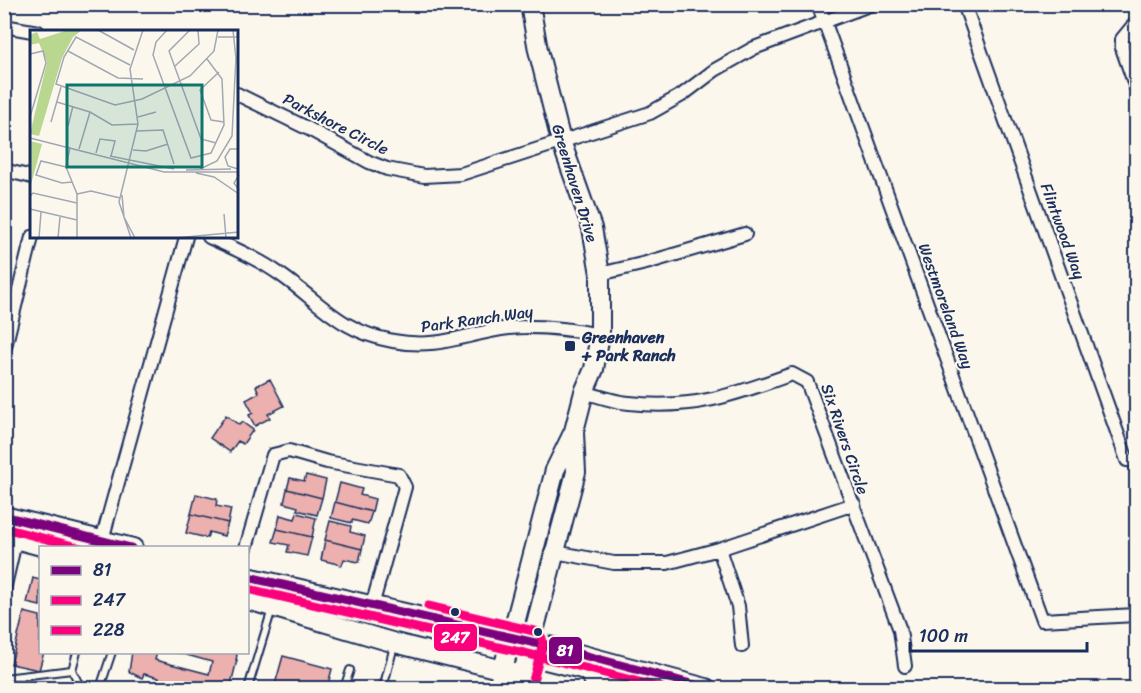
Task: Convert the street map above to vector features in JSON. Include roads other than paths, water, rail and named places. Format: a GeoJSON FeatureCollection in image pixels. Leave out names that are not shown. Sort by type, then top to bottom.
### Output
{"type":"FeatureCollection","features":[{"type":"Feature","properties":{"kind":"main road","name":"Greenhaven Drive"},"geometry":{"type":"LineString","coordinates":[[500,680],[555,470],[574,431],[584,393],[594,369],[600,335],[600,274],[592,228],[561,141],[538,50],[530,4]]}},
{"type":"Feature","properties":{"kind":"main road","name":"Greenhaven Drive"},"geometry":{"type":"LineString","coordinates":[[520,682],[576,472],[574,431]]}},
{"type":"Feature","properties":{"kind":"main road"},"geometry":{"type":"LineString","coordinates":[[12,518],[125,546]]}},
{"type":"Feature","properties":{"kind":"main road"},"geometry":{"type":"LineString","coordinates":[[10,537],[41,546]]}},
{"type":"Feature","properties":{"kind":"main road"},"geometry":{"type":"LineString","coordinates":[[249,577],[531,642],[706,688]]}},
{"type":"Feature","properties":{"kind":"main road"},"geometry":{"type":"LineString","coordinates":[[249,600],[395,643],[500,680],[575,688]]}},
{"type":"Feature","properties":{"kind":"street","name":"Westmoreland Way"},"geometry":{"type":"LineString","coordinates":[[818,4],[1042,620],[1137,615]]}},
{"type":"Feature","properties":{"kind":"street","name":"Parkshore Circle"},"geometry":{"type":"LineString","coordinates":[[238,94],[309,129],[369,162],[405,174],[424,176],[461,174],[650,113],[682,95],[734,58],[754,48],[872,4]]}},
{"type":"Feature","properties":{"kind":"street","name":"Flintwood Way"},"geometry":{"type":"LineString","coordinates":[[964,4],[1127,460],[1137,461]]}},
{"type":"Feature","properties":{"kind":"street"},"geometry":{"type":"LineString","coordinates":[[1137,22],[1122,39],[1122,48],[1137,88]]}},
{"type":"Feature","properties":{"kind":"street"},"geometry":{"type":"LineString","coordinates":[[4,26],[30,31]]}},
{"type":"Feature","properties":{"kind":"street"},"geometry":{"type":"LineString","coordinates":[[4,170],[30,176]]}},
{"type":"Feature","properties":{"kind":"street"},"geometry":{"type":"LineString","coordinates":[[600,274],[745,234]]}},
{"type":"Feature","properties":{"kind":"street"},"geometry":{"type":"LineString","coordinates":[[5,347],[32,238]]}},
{"type":"Feature","properties":{"kind":"street"},"geometry":{"type":"LineString","coordinates":[[102,540],[186,238]]}},
{"type":"Feature","properties":{"kind":"street","name":"Park Ranch Way"},"geometry":{"type":"LineString","coordinates":[[211,238],[279,273],[337,320],[381,339],[408,344],[436,344],[496,330],[526,327],[550,327],[600,335]]}},
{"type":"Feature","properties":{"kind":"street","name":"Six Rivers Circle"},"geometry":{"type":"LineString","coordinates":[[555,552],[590,560],[638,564],[667,562],[719,549],[854,504],[807,382],[792,374],[731,396],[680,405],[628,403],[584,393]]}},
{"type":"Feature","properties":{"kind":"street"},"geometry":{"type":"LineString","coordinates":[[247,546],[273,456],[289,451],[327,462],[399,475],[405,487],[372,606]]}},
{"type":"Feature","properties":{"kind":"street"},"geometry":{"type":"LineString","coordinates":[[854,504],[900,630],[905,666]]}},
{"type":"Feature","properties":{"kind":"street"},"geometry":{"type":"LineString","coordinates":[[4,590],[12,518]]}},
{"type":"Feature","properties":{"kind":"street"},"geometry":{"type":"LineString","coordinates":[[719,549],[738,606],[742,646]]}},
{"type":"Feature","properties":{"kind":"lane"},"geometry":{"type":"LineString","coordinates":[[249,688],[273,607]]}},
{"type":"Feature","properties":{"kind":"lane"},"geometry":{"type":"LineString","coordinates":[[385,688],[395,643]]}},
{"type":"Feature","properties":{"kind":"lane"},"geometry":{"type":"LineString","coordinates":[[76,654],[72,670],[81,688]]}},
{"type":"Feature","properties":{"kind":"lane"},"geometry":{"type":"LineString","coordinates":[[100,688],[111,654]]}},
{"type":"Feature","properties":{"kind":"lane"},"geometry":{"type":"LineString","coordinates":[[4,678],[72,670]]}},
{"type":"Feature","properties":{"kind":"lane"},"geometry":{"type":"LineString","coordinates":[[344,688],[350,670]]}},
{"type":"Feature","properties":{"kind":"place","name":"Greenhaven + Park Ranch"},"geometry":{"type":"Point","coordinates":[570,346]}}]}
